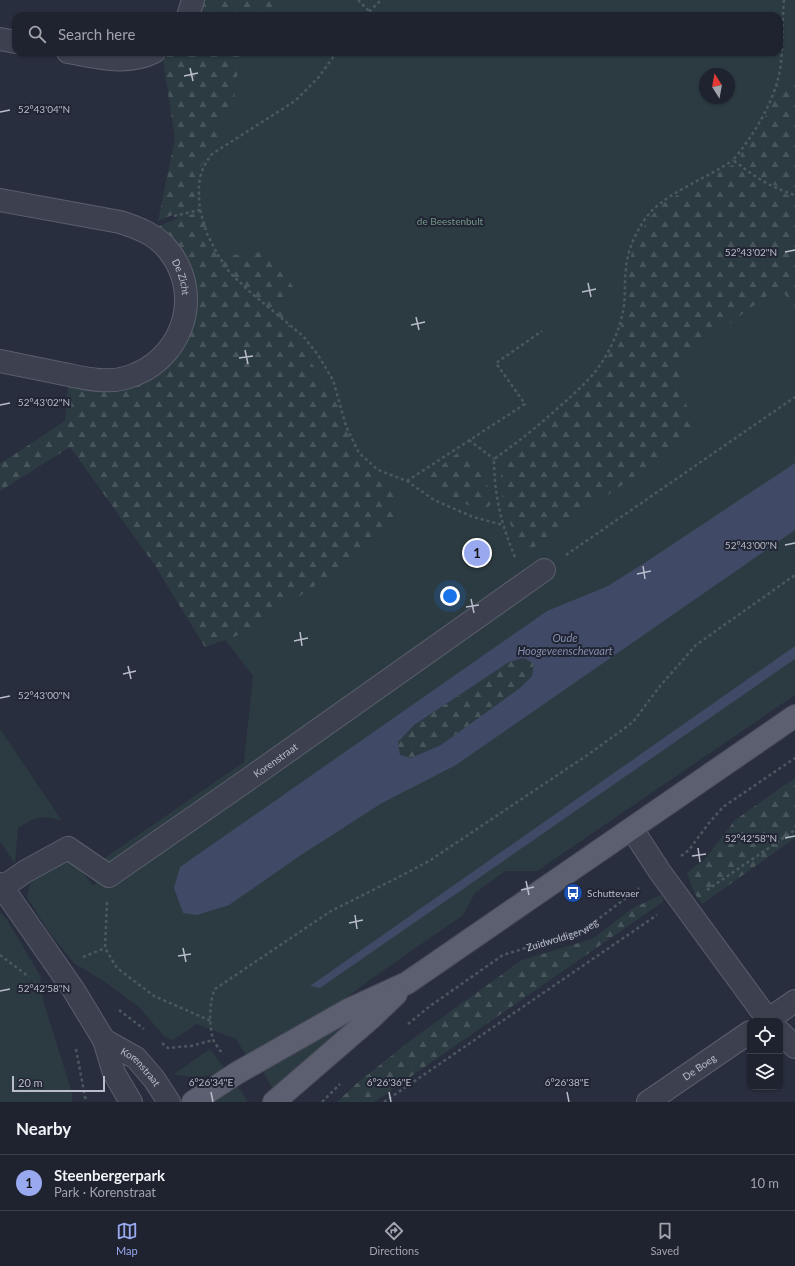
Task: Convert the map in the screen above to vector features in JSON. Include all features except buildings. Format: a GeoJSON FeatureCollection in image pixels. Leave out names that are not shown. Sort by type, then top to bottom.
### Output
{"type":"FeatureCollection","features":[{"type":"Feature","properties":{"kind":"main road"},"geometry":{"type":"LineString","coordinates":[[274,1102],[370,1019],[407,983],[795,716]]}},
{"type":"Feature","properties":{"kind":"main road"},"geometry":{"type":"LineString","coordinates":[[192,1102],[237,1073],[348,1010],[407,983]]}},
{"type":"Feature","properties":{"kind":"street"},"geometry":{"type":"LineString","coordinates":[[189,12],[193,0]]}},
{"type":"Feature","properties":{"kind":"street"},"geometry":{"type":"LineString","coordinates":[[0,39],[12,41]]}},
{"type":"Feature","properties":{"kind":"street"},"geometry":{"type":"LineString","coordinates":[[92,56],[122,61],[143,56]]}},
{"type":"Feature","properties":{"kind":"street","name":"De Zicht"},"geometry":{"type":"LineString","coordinates":[[0,200],[120,222],[145,231],[155,237],[169,250],[179,266],[185,284],[187,303],[184,321],[178,337],[168,352],[156,364],[140,373],[124,379],[88,379],[0,362]]}},
{"type":"Feature","properties":{"kind":"street","name":"Korenstraat"},"geometry":{"type":"LineString","coordinates":[[131,1102],[114,1073],[104,1040],[73,989],[1,887],[26,871],[68,848],[109,876],[544,570]]}},
{"type":"Feature","properties":{"kind":"street"},"geometry":{"type":"LineString","coordinates":[[632,828],[660,872],[767,1018]]}},
{"type":"Feature","properties":{"kind":"street"},"geometry":{"type":"LineString","coordinates":[[776,1018],[795,1001]]}},
{"type":"Feature","properties":{"kind":"street","name":"De Boeg"},"geometry":{"type":"LineString","coordinates":[[648,1102],[747,1034]]}},
{"type":"Feature","properties":{"kind":"street"},"geometry":{"type":"LineString","coordinates":[[783,1034],[795,1046]]}},
{"type":"Feature","properties":{"kind":"street","name":"Korenstraat"},"geometry":{"type":"LineString","coordinates":[[104,1040],[136,1058],[154,1079],[169,1102]]}},
{"type":"Feature","properties":{"kind":"path"},"geometry":{"type":"LineString","coordinates":[[358,0],[369,11],[381,0]]}},
{"type":"Feature","properties":{"kind":"path"},"geometry":{"type":"LineString","coordinates":[[783,21],[784,0]]}},
{"type":"Feature","properties":{"kind":"path"},"geometry":{"type":"LineString","coordinates":[[334,56],[318,78],[295,101],[270,118],[222,146],[205,162],[200,173],[198,188],[200,210],[207,234],[230,273],[249,291],[303,336],[318,355],[333,380],[346,426],[359,453],[378,470],[407,481],[434,500],[473,516],[503,526]]}},
{"type":"Feature","properties":{"kind":"path"},"geometry":{"type":"LineString","coordinates":[[494,459],[518,443],[584,385],[595,372],[608,352],[620,323],[625,295],[627,260],[636,234],[646,218],[664,200],[722,168],[733,160],[744,147],[755,130],[772,95],[781,63],[781,56]]}},
{"type":"Feature","properties":{"kind":"path"},"geometry":{"type":"LineString","coordinates":[[733,160],[756,178],[770,186],[795,195]]}},
{"type":"Feature","properties":{"kind":"path"},"geometry":{"type":"LineString","coordinates":[[145,231],[163,220],[183,213],[200,210]]}},
{"type":"Feature","properties":{"kind":"path"},"geometry":{"type":"LineString","coordinates":[[407,481],[525,404],[496,363],[542,331]]}},
{"type":"Feature","properties":{"kind":"path"},"geometry":{"type":"LineString","coordinates":[[544,570],[795,397]]}},
{"type":"Feature","properties":{"kind":"path"},"geometry":{"type":"LineString","coordinates":[[469,440],[494,459]]}},
{"type":"Feature","properties":{"kind":"path"},"geometry":{"type":"LineString","coordinates":[[494,459],[497,502],[503,526],[526,583]]}},
{"type":"Feature","properties":{"kind":"path"},"geometry":{"type":"LineString","coordinates":[[156,1039],[168,1048],[191,1046],[213,1040],[211,997],[215,989],[221,984],[331,911],[429,861],[589,754],[633,722],[660,686],[696,645],[795,575]]}},
{"type":"Feature","properties":{"kind":"path","name":"Zuidwoldigerweg"},"geometry":{"type":"LineString","coordinates":[[405,1026],[430,1006],[503,955],[584,930],[688,850],[723,807],[795,758]]}},
{"type":"Feature","properties":{"kind":"path"},"geometry":{"type":"LineString","coordinates":[[384,1102],[682,902],[795,830]]}},
{"type":"Feature","properties":{"kind":"path"},"geometry":{"type":"LineString","coordinates":[[109,876],[105,948],[117,968],[154,996],[211,1021]]}},
{"type":"Feature","properties":{"kind":"path"},"geometry":{"type":"LineString","coordinates":[[113,1007],[120,1010],[150,1034]]}},
{"type":"Feature","properties":{"kind":"path"},"geometry":{"type":"LineString","coordinates":[[322,1102],[343,1081]]}},
{"type":"Feature","properties":{"kind":"green space"},"geometry":{"type":"Polygon","coordinates":[[[203,0],[277,0],[268,12],[200,12],[203,0]]]}},
{"type":"Feature","properties":{"kind":"green space","name":"de Beestenbult"},"geometry":{"type":"Polygon","coordinates":[[[223,0],[795,0],[795,695],[537,871],[505,871],[475,893],[463,915],[371,979],[325,1014],[247,1057],[236,1039],[197,1024],[173,1040],[165,1037],[139,1007],[105,982],[74,963],[49,932],[27,897],[30,884],[56,861],[74,860],[92,885],[95,885],[102,860],[244,762],[253,676],[64,430],[174,385],[181,225],[167,196],[214,56],[783,56],[783,12],[222,12],[223,0]]]}},
{"type":"Feature","properties":{"kind":"green space"},"geometry":{"type":"Polygon","coordinates":[[[167,56],[242,56],[239,60],[234,101],[219,122],[219,145],[205,159],[198,173],[196,188],[197,208],[182,211],[158,221],[175,139],[163,59],[167,56]]]}},
{"type":"Feature","properties":{"kind":"green space"},"geometry":{"type":"Polygon","coordinates":[[[779,81],[795,82],[795,192],[771,184],[741,163],[740,159],[741,154],[767,114],[779,81]]]}},
{"type":"Feature","properties":{"kind":"green space"},"geometry":{"type":"Polygon","coordinates":[[[732,165],[737,166],[757,180],[772,188],[795,197],[795,307],[779,287],[677,362],[693,435],[526,553],[505,511],[501,491],[502,465],[549,419],[585,387],[597,374],[610,353],[618,335],[625,312],[628,295],[628,270],[633,247],[648,219],[665,202],[732,165]]]}},
{"type":"Feature","properties":{"kind":"green space"},"geometry":{"type":"Polygon","coordinates":[[[202,212],[203,218],[213,240],[223,256],[261,252],[279,263],[297,294],[279,309],[339,408],[353,443],[372,464],[396,495],[397,517],[393,526],[380,541],[247,632],[205,647],[154,564],[70,447],[0,491],[0,464],[65,421],[68,386],[106,390],[190,333],[157,227],[183,216],[202,212]]]}},
{"type":"Feature","properties":{"kind":"green space"},"geometry":{"type":"Polygon","coordinates":[[[460,451],[479,464],[486,480],[491,504],[483,512],[431,488],[425,478],[460,451]]]}},
{"type":"Feature","properties":{"kind":"green space"},"geometry":{"type":"Polygon","coordinates":[[[524,658],[534,663],[532,676],[520,688],[441,745],[411,758],[400,755],[397,742],[414,725],[509,662],[524,658]]]}},
{"type":"Feature","properties":{"kind":"green space"},"geometry":{"type":"Polygon","coordinates":[[[0,729],[62,821],[44,817],[29,821],[18,828],[15,863],[0,842],[0,729]]]}},
{"type":"Feature","properties":{"kind":"green space"},"geometry":{"type":"Polygon","coordinates":[[[795,778],[795,838],[702,904],[695,894],[687,873],[705,859],[735,820],[795,778]]]}},
{"type":"Feature","properties":{"kind":"green space"},"geometry":{"type":"Polygon","coordinates":[[[661,895],[664,901],[374,1102],[337,1102],[356,1084],[415,1037],[522,960],[592,939],[633,908],[661,895]]]}},
{"type":"Feature","properties":{"kind":"green space"},"geometry":{"type":"Polygon","coordinates":[[[0,913],[6,918],[42,979],[40,980],[43,1000],[72,1093],[72,1102],[0,1102],[0,913]]]}},
{"type":"Feature","properties":{"kind":"green space"},"geometry":{"type":"Polygon","coordinates":[[[348,1023],[352,1028],[273,1089],[262,1070],[348,1023]]]}},
{"type":"Feature","properties":{"kind":"green space"},"geometry":{"type":"Polygon","coordinates":[[[210,1049],[225,1069],[212,1075],[200,1077],[174,1074],[210,1049]]]}},
{"type":"Feature","properties":{"kind":"green space"},"geometry":{"type":"Polygon","coordinates":[[[236,1084],[248,1102],[208,1102],[236,1084]]]}},
{"type":"Feature","properties":{"kind":"water","name":"Oude Hoogeveenschevaart"},"geometry":{"type":"Polygon","coordinates":[[[795,463],[795,530],[456,765],[382,803],[301,855],[229,905],[197,915],[183,913],[174,888],[180,867],[547,611],[608,586],[795,463]],[[524,658],[509,662],[414,725],[398,742],[400,755],[411,758],[441,745],[520,688],[532,676],[534,664],[524,658]]]}},
{"type":"Feature","properties":{"kind":"water"},"geometry":{"type":"Polygon","coordinates":[[[795,646],[795,659],[320,988],[310,986],[795,646]]]}},
{"type":"Feature","properties":{"kind":"place","name":"Steenbergerpark"},"geometry":{"type":"Point","coordinates":[477,553]}},
{"type":"Feature","properties":{"kind":"place","name":"Schuttevaer"},"geometry":{"type":"Point","coordinates":[573,893]}}]}
